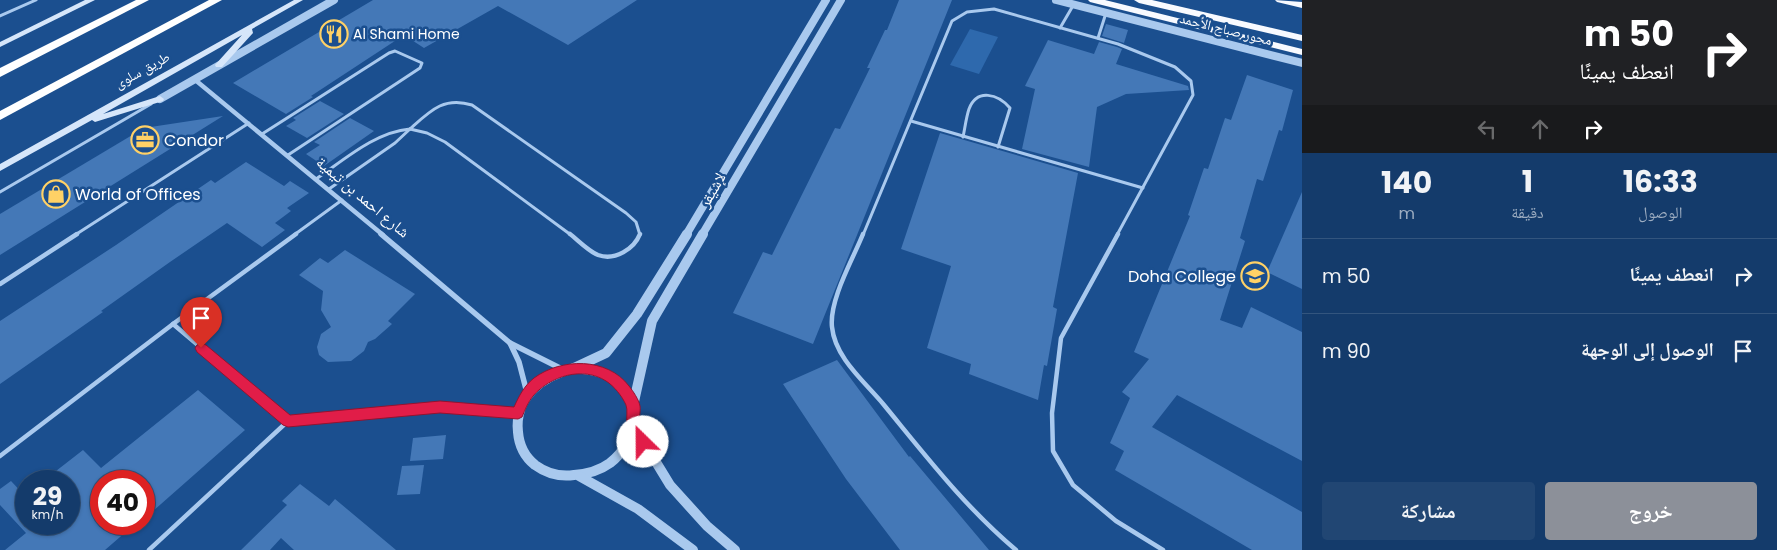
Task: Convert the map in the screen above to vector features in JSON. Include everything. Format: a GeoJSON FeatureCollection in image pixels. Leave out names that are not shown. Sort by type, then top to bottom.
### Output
{"type":"FeatureCollection","features":[{"type":"Feature","properties":{"kind":"highway"},"geometry":{"type":"LineString","coordinates":[[0,73],[144,0]]}},
{"type":"Feature","properties":{"kind":"highway","name":"طريق سلوى"},"geometry":{"type":"LineString","coordinates":[[0,116],[217,0]]}},
{"type":"Feature","properties":{"kind":"highway"},"geometry":{"type":"LineString","coordinates":[[1093,0],[1302,52]]}},
{"type":"Feature","properties":{"kind":"highway","name":"محور صباح الأحمد"},"geometry":{"type":"LineString","coordinates":[[1139,0],[1302,38]]}},
{"type":"Feature","properties":{"kind":"highway"},"geometry":{"type":"LineString","coordinates":[[1280,0],[1302,5]]}},
{"type":"Feature","properties":{"kind":"main road"},"geometry":{"type":"LineString","coordinates":[[0,45],[91,0]]}},
{"type":"Feature","properties":{"kind":"main road","name":"طريق سلوى"},"geometry":{"type":"LineString","coordinates":[[0,168],[299,0]]}},
{"type":"Feature","properties":{"kind":"main road"},"geometry":{"type":"LineString","coordinates":[[219,65],[246,35],[265,19]]}},
{"type":"Feature","properties":{"kind":"main road"},"geometry":{"type":"LineString","coordinates":[[71,127],[160,99]]}},
{"type":"Feature","properties":{"kind":"street"},"geometry":{"type":"LineString","coordinates":[[160,99],[334,0]]}},
{"type":"Feature","properties":{"kind":"street","name":"لإشيقر"},"geometry":{"type":"LineString","coordinates":[[570,369],[606,353],[637,314],[691,228],[826,0]]}},
{"type":"Feature","properties":{"kind":"street","name":"لإشيقر"},"geometry":{"type":"LineString","coordinates":[[633,406],[652,321],[841,0]]}},
{"type":"Feature","properties":{"kind":"street","name":"محور صباح الأحمد"},"geometry":{"type":"LineString","coordinates":[[1056,0],[1302,63]]}},
{"type":"Feature","properties":{"kind":"street","name":"شارع احمد بن تيمية"},"geometry":{"type":"LineString","coordinates":[[194,79],[329,189],[510,343],[570,369]]}},
{"type":"Feature","properties":{"kind":"street","name":"شارع احمد بن تيمية"},"geometry":{"type":"LineString","coordinates":[[510,343],[519,362],[527,393]]}},
{"type":"Feature","properties":{"kind":"street"},"geometry":{"type":"LineString","coordinates":[[570,369],[593,370],[611,377],[624,389],[633,406],[634,426],[628,444],[616,459],[599,471],[579,476],[554,475],[534,464],[520,447],[516,426],[518,413],[527,393],[544,379],[570,369]]}},
{"type":"Feature","properties":{"kind":"street"},"geometry":{"type":"LineString","coordinates":[[634,426],[670,485],[707,526],[735,550]]}},
{"type":"Feature","properties":{"kind":"street"},"geometry":{"type":"LineString","coordinates":[[579,476],[617,495],[693,550]]}},
{"type":"Feature","properties":{"kind":"lane"},"geometry":{"type":"LineString","coordinates":[[0,16],[36,0]]}},
{"type":"Feature","properties":{"kind":"lane"},"geometry":{"type":"LineString","coordinates":[[1060,28],[1074,4]]}},
{"type":"Feature","properties":{"kind":"lane"},"geometry":{"type":"LineString","coordinates":[[1016,550],[997,535],[958,495],[851,365],[834,338],[830,320],[839,292],[952,21],[967,12],[994,9],[1118,44],[1175,67],[1191,81],[1194,95],[1061,338],[1052,413],[1053,451],[1073,486],[1116,521],[1163,550]]}},
{"type":"Feature","properties":{"kind":"lane"},"geometry":{"type":"LineString","coordinates":[[1098,38],[1106,13]]}},
{"type":"Feature","properties":{"kind":"lane"},"geometry":{"type":"LineString","coordinates":[[262,134],[388,53],[395,51],[422,64],[420,68],[288,155]]}},
{"type":"Feature","properties":{"kind":"lane"},"geometry":{"type":"LineString","coordinates":[[963,137],[971,104],[979,97],[987,94],[995,95],[1001,98],[1010,108],[1007,124],[998,147]]}},
{"type":"Feature","properties":{"kind":"lane"},"geometry":{"type":"LineString","coordinates":[[0,192],[160,99]]}},
{"type":"Feature","properties":{"kind":"lane"},"geometry":{"type":"LineString","coordinates":[[316,179],[383,135],[409,129],[425,132],[445,142],[598,255],[612,257],[624,254],[634,246],[640,236],[636,222],[626,213],[472,105],[457,101],[431,112],[409,129],[397,142],[329,189]]}},
{"type":"Feature","properties":{"kind":"lane"},"geometry":{"type":"LineString","coordinates":[[911,121],[1143,188]]}},
{"type":"Feature","properties":{"kind":"lane"},"geometry":{"type":"LineString","coordinates":[[0,284],[248,123]]}},
{"type":"Feature","properties":{"kind":"lane"},"geometry":{"type":"LineString","coordinates":[[0,456],[173,324],[342,200]]}},
{"type":"Feature","properties":{"kind":"lane"},"geometry":{"type":"LineString","coordinates":[[173,324],[288,421]]}},
{"type":"Feature","properties":{"kind":"lane"},"geometry":{"type":"LineString","coordinates":[[149,550],[288,421],[440,407],[518,413]]}},
{"type":"Feature","properties":{"kind":"shaded area"},"geometry":{"type":"Polygon","coordinates":[[[970,29],[998,37],[979,74],[950,65],[970,29]]]}},
{"type":"Feature","properties":{"kind":"building"},"geometry":{"type":"Polygon","coordinates":[[[373,0],[637,0],[568,45],[498,6],[424,48],[404,35],[286,114],[233,83],[373,0]]]}},
{"type":"Feature","properties":{"kind":"building"},"geometry":{"type":"Polygon","coordinates":[[[899,0],[952,0],[813,344],[733,313],[763,252],[772,255],[835,128],[840,129],[870,68],[867,68],[885,30],[887,30],[899,0]]]}},
{"type":"Feature","properties":{"kind":"building"},"geometry":{"type":"Polygon","coordinates":[[[1106,24],[1128,30],[1124,43],[1102,36],[1106,24]]]}},
{"type":"Feature","properties":{"kind":"building"},"geometry":{"type":"Polygon","coordinates":[[[1048,40],[1094,54],[1099,42],[1117,47],[1122,49],[1116,64],[1188,86],[1189,90],[1126,94],[1097,107],[1089,167],[1022,149],[1035,89],[1025,86],[1048,40]]]}},
{"type":"Feature","properties":{"kind":"building"},"geometry":{"type":"Polygon","coordinates":[[[1247,75],[1293,90],[1282,131],[1279,130],[1263,181],[1257,179],[1240,238],[1245,241],[1220,320],[1242,328],[1251,307],[1302,332],[1302,461],[1177,395],[1152,427],[1302,512],[1302,550],[1252,550],[1115,470],[1124,451],[1110,443],[1130,398],[1122,392],[1149,359],[1134,352],[1190,216],[1188,215],[1204,168],[1208,169],[1225,118],[1231,120],[1247,75]]]}},
{"type":"Feature","properties":{"kind":"building"},"geometry":{"type":"Polygon","coordinates":[[[320,101],[344,114],[307,138],[286,126],[296,120],[293,118],[320,101]]]}},
{"type":"Feature","properties":{"kind":"building"},"geometry":{"type":"Polygon","coordinates":[[[223,116],[0,255],[0,214],[144,128],[223,116]]]}},
{"type":"Feature","properties":{"kind":"building"},"geometry":{"type":"Polygon","coordinates":[[[350,118],[374,131],[324,166],[306,154],[320,145],[314,142],[350,118]]]}},
{"type":"Feature","properties":{"kind":"building"},"geometry":{"type":"Polygon","coordinates":[[[940,133],[1078,173],[1053,307],[1057,309],[1047,366],[1044,365],[1038,400],[969,374],[971,364],[927,348],[951,266],[901,249],[940,133]]]}},
{"type":"Feature","properties":{"kind":"building"},"geometry":{"type":"Polygon","coordinates":[[[246,162],[284,186],[290,181],[309,193],[287,208],[291,211],[275,223],[285,230],[262,247],[227,223],[0,384],[0,321],[211,180],[215,183],[246,162]]]}},
{"type":"Feature","properties":{"kind":"building"},"geometry":{"type":"Polygon","coordinates":[[[1302,192],[1302,289],[1267,272],[1302,192]]]}},
{"type":"Feature","properties":{"kind":"building"},"geometry":{"type":"Polygon","coordinates":[[[345,250],[415,294],[388,321],[392,324],[375,339],[368,342],[364,351],[351,361],[328,362],[319,355],[317,347],[321,334],[331,327],[321,310],[323,291],[299,275],[320,258],[328,263],[345,250]]]}},
{"type":"Feature","properties":{"kind":"building"},"geometry":{"type":"Polygon","coordinates":[[[837,360],[909,457],[989,550],[900,550],[846,479],[783,384],[837,360]]]}},
{"type":"Feature","properties":{"kind":"building"},"geometry":{"type":"Polygon","coordinates":[[[198,390],[245,430],[155,509],[155,470],[90,470],[90,535],[122,535],[105,550],[5,550],[24,535],[80,535],[80,470],[57,470],[83,450],[101,468],[198,390]]]}},
{"type":"Feature","properties":{"kind":"building"},"geometry":{"type":"Polygon","coordinates":[[[446,435],[443,459],[410,461],[413,438],[446,435]]]}},
{"type":"Feature","properties":{"kind":"building"},"geometry":{"type":"Polygon","coordinates":[[[424,465],[420,494],[397,495],[402,466],[424,465]]]}},
{"type":"Feature","properties":{"kind":"building"},"geometry":{"type":"Polygon","coordinates":[[[11,481],[15,485],[15,521],[0,505],[0,489],[11,481]]]}},
{"type":"Feature","properties":{"kind":"building"},"geometry":{"type":"Polygon","coordinates":[[[300,484],[329,506],[335,499],[396,550],[294,550],[281,538],[270,550],[241,550],[287,505],[282,501],[300,484]]]}},
{"type":"Feature","properties":{"kind":"place","name":"Al Shami Home"},"geometry":{"type":"Point","coordinates":[334,34]}},
{"type":"Feature","properties":{"kind":"place","name":"Condor"},"geometry":{"type":"Point","coordinates":[145,140]}},
{"type":"Feature","properties":{"kind":"place","name":"World of Offices"},"geometry":{"type":"Point","coordinates":[56,194]}},
{"type":"Feature","properties":{"kind":"place","name":"Doha College"},"geometry":{"type":"Point","coordinates":[1255,276]}},
{"type":"Feature","properties":{"kind":"route"},"geometry":{"type":"LineString","coordinates":[[201,348],[288,421],[440,407],[518,413],[527,393],[550,375],[574,368],[593,370],[611,377],[624,389],[633,406],[634,426],[643,442]]}}]}
